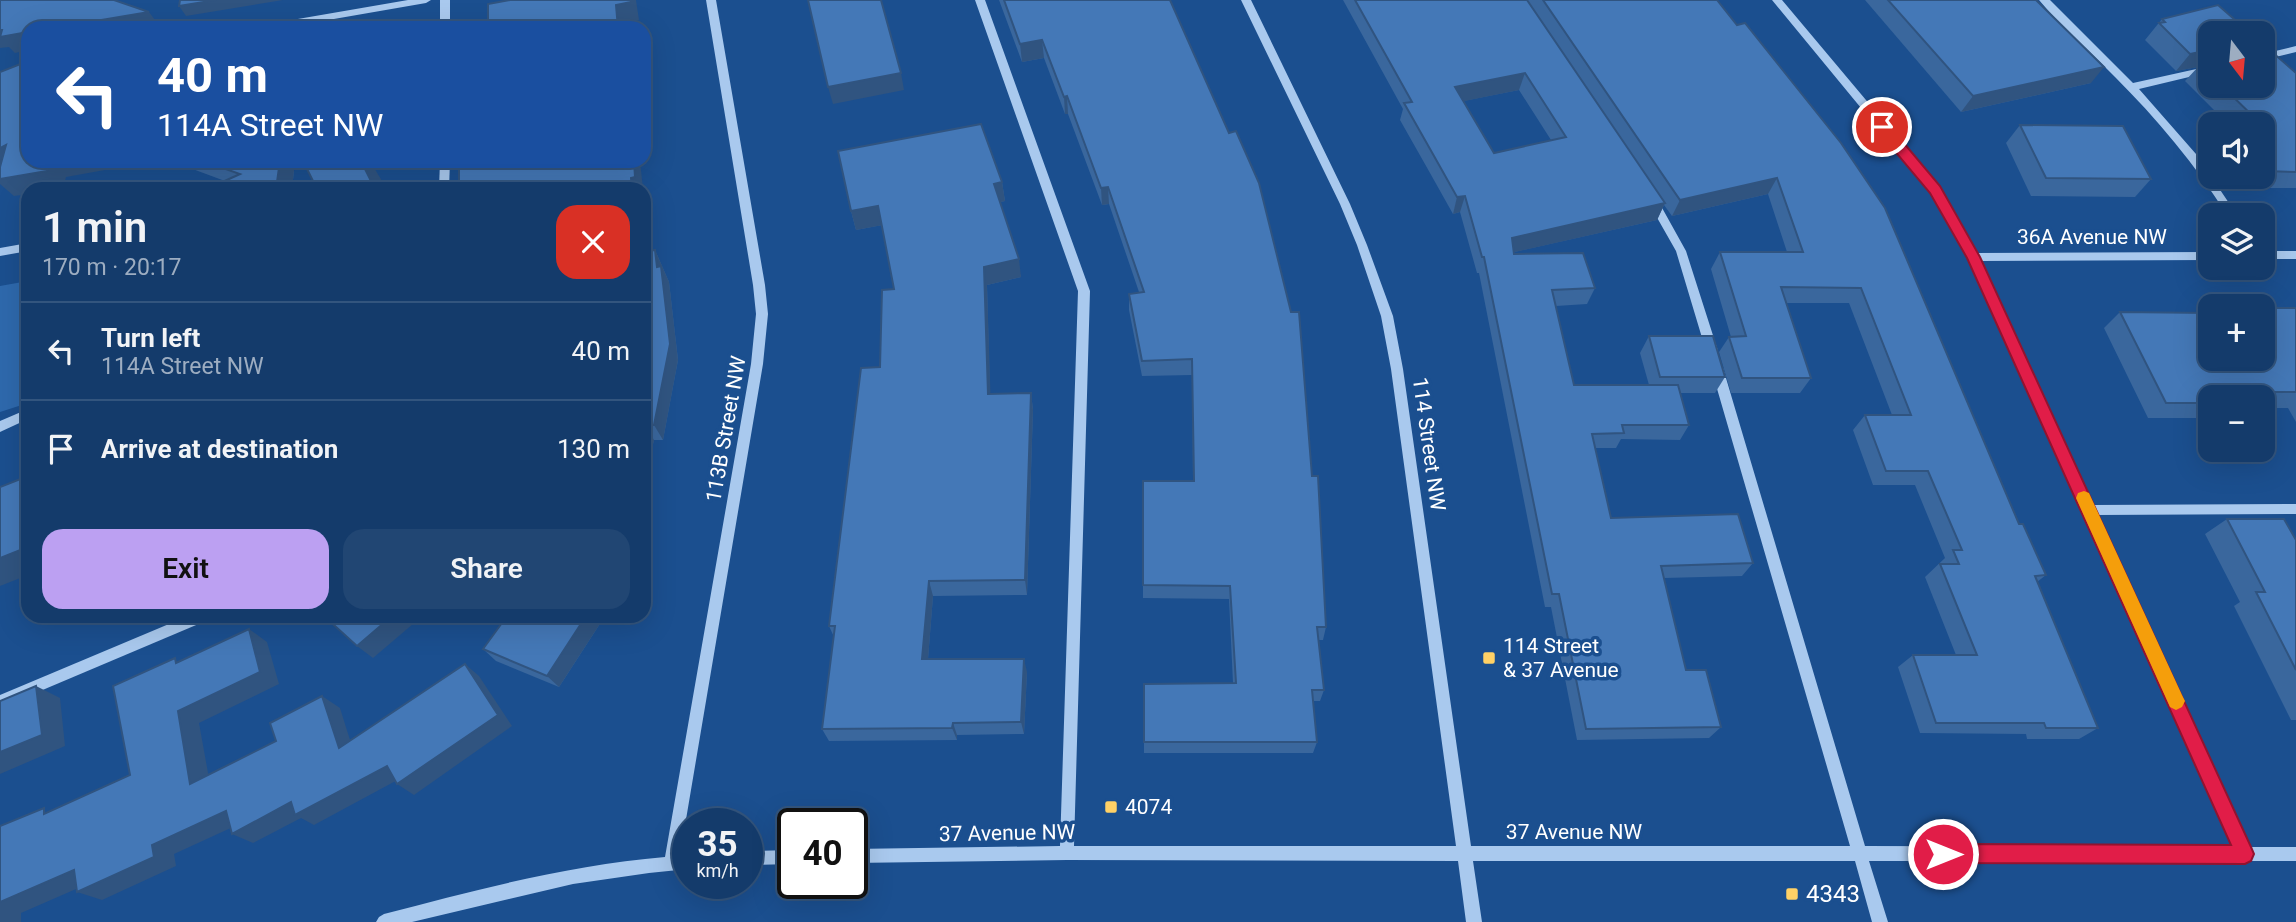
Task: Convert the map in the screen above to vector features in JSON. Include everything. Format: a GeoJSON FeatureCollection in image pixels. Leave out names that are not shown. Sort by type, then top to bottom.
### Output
{"type":"FeatureCollection","features":[{"type":"Feature","properties":{"kind":"street"},"geometry":{"type":"LineString","coordinates":[[304,21],[426,0]]}},
{"type":"Feature","properties":{"kind":"street"},"geometry":{"type":"LineString","coordinates":[[445,0],[445,21]]}},
{"type":"Feature","properties":{"kind":"street","name":"113B Street NW"},"geometry":{"type":"LineString","coordinates":[[671,863],[759,352],[762,314],[760,285],[711,0]]}},
{"type":"Feature","properties":{"kind":"street"},"geometry":{"type":"LineString","coordinates":[[980,0],[1084,291],[1067,853]]}},
{"type":"Feature","properties":{"kind":"street","name":"114 Street NW"},"geometry":{"type":"LineString","coordinates":[[1246,0],[1345,204],[1377,283],[1387,316],[1398,369],[1474,922]]}},
{"type":"Feature","properties":{"kind":"street"},"geometry":{"type":"LineString","coordinates":[[1777,0],[1935,190],[1973,257],[2245,854]]}},
{"type":"Feature","properties":{"kind":"street"},"geometry":{"type":"LineString","coordinates":[[2045,0],[2131,87],[2193,156],[2225,203]]}},
{"type":"Feature","properties":{"kind":"street"},"geometry":{"type":"LineString","coordinates":[[2275,54],[2296,49]]}},
{"type":"Feature","properties":{"kind":"street"},"geometry":{"type":"LineString","coordinates":[[1641,183],[1681,251],[1694,289],[1880,922]]}},
{"type":"Feature","properties":{"kind":"street"},"geometry":{"type":"LineString","coordinates":[[0,252],[21,248]]}},
{"type":"Feature","properties":{"kind":"street"},"geometry":{"type":"LineString","coordinates":[[2275,255],[2296,255]]}},
{"type":"Feature","properties":{"kind":"street","name":"36A Avenue NW"},"geometry":{"type":"LineString","coordinates":[[1973,257],[2198,256]]}},
{"type":"Feature","properties":{"kind":"street"},"geometry":{"type":"LineString","coordinates":[[0,427],[21,417]]}},
{"type":"Feature","properties":{"kind":"street"},"geometry":{"type":"LineString","coordinates":[[2090,510],[2296,509]]}},
{"type":"Feature","properties":{"kind":"street"},"geometry":{"type":"LineString","coordinates":[[0,702],[186,623]]}},
{"type":"Feature","properties":{"kind":"street","name":"37 Avenue NW"},"geometry":{"type":"LineString","coordinates":[[868,856],[1067,853],[2296,854]]}},
{"type":"Feature","properties":{"kind":"street"},"geometry":{"type":"LineString","coordinates":[[384,922],[477,897],[577,877],[671,863]]}},
{"type":"Feature","properties":{"kind":"lane"},"geometry":{"type":"LineString","coordinates":[[2131,87],[2198,72]]}},
{"type":"Feature","properties":{"kind":"shaded area"},"geometry":{"type":"Polygon","coordinates":[[[21,282],[21,405],[0,412],[0,286],[21,282]]]}},
{"type":"Feature","properties":{"kind":"building"},"geometry":{"type":"Polygon","coordinates":[[[0,0],[114,0],[149,12],[96,21],[21,21],[21,33],[0,37],[0,0]]]}},
{"type":"Feature","properties":{"kind":"building"},"geometry":{"type":"Polygon","coordinates":[[[180,0],[216,0],[179,6],[180,0]]]}},
{"type":"Feature","properties":{"kind":"building"},"geometry":{"type":"Polygon","coordinates":[[[510,0],[631,0],[616,5],[617,21],[488,21],[488,4],[510,0]]]}},
{"type":"Feature","properties":{"kind":"building"},"geometry":{"type":"Polygon","coordinates":[[[808,0],[881,0],[901,73],[828,87],[808,0]]]}},
{"type":"Feature","properties":{"kind":"building"},"geometry":{"type":"Polygon","coordinates":[[[1004,0],[1170,0],[1229,133],[1236,131],[1259,183],[1291,312],[1299,312],[1312,476],[1318,476],[1326,627],[1317,627],[1324,690],[1312,690],[1317,742],[1144,742],[1144,684],[1236,683],[1230,586],[1143,585],[1143,481],[1194,481],[1192,359],[1142,361],[1129,294],[1144,292],[1108,187],[1101,188],[1067,96],[1064,97],[1042,40],[1020,44],[1004,0]]]}},
{"type":"Feature","properties":{"kind":"building"},"geometry":{"type":"Polygon","coordinates":[[[1355,0],[1527,0],[1665,203],[1512,238],[1514,254],[1583,253],[1595,288],[1552,290],[1574,385],[1678,385],[1689,425],[1622,425],[1624,433],[1592,434],[1611,518],[1738,514],[1753,563],[1661,566],[1686,670],[1706,670],[1721,727],[1586,729],[1559,594],[1552,594],[1484,257],[1465,196],[1457,197],[1404,103],[1412,102],[1355,0]],[[1525,73],[1455,87],[1494,153],[1566,137],[1525,73]]]}},
{"type":"Feature","properties":{"kind":"building"},"geometry":{"type":"Polygon","coordinates":[[[1543,0],[1717,0],[1737,25],[1745,23],[1841,143],[1885,208],[2019,524],[2023,524],[2046,575],[2035,576],[2098,728],[2046,728],[2044,723],[1936,723],[1913,655],[1977,655],[1940,564],[1959,564],[1953,550],[1962,550],[1928,471],[1886,471],[1865,415],[1911,415],[1861,288],[1781,287],[1811,378],[1742,378],[1729,337],[1746,336],[1720,252],[1803,252],[1777,178],[1680,200],[1543,0]]]}},
{"type":"Feature","properties":{"kind":"building"},"geometry":{"type":"Polygon","coordinates":[[[1888,0],[2036,0],[2104,67],[1973,96],[1888,0]]]}},
{"type":"Feature","properties":{"kind":"building"},"geometry":{"type":"Polygon","coordinates":[[[2218,5],[2236,21],[2198,21],[2198,52],[2190,54],[2159,23],[2165,22],[2162,19],[2218,5]]]}},
{"type":"Feature","properties":{"kind":"building"},"geometry":{"type":"Polygon","coordinates":[[[2275,55],[2296,73],[2296,172],[2275,171],[2275,112],[2249,112],[2234,98],[2275,98],[2275,55]]]}},
{"type":"Feature","properties":{"kind":"building"},"geometry":{"type":"Polygon","coordinates":[[[21,64],[21,168],[48,168],[47,171],[0,179],[6,145],[0,148],[0,72],[21,64]]]}},
{"type":"Feature","properties":{"kind":"building"},"geometry":{"type":"Polygon","coordinates":[[[981,124],[1002,182],[994,184],[1019,259],[984,267],[988,394],[1031,393],[1025,580],[929,581],[922,659],[1024,659],[1021,722],[953,723],[952,728],[822,729],[835,626],[829,626],[861,368],[880,367],[882,290],[894,289],[878,206],[851,211],[838,151],[981,124]]]}},
{"type":"Feature","properties":{"kind":"building"},"geometry":{"type":"Polygon","coordinates":[[[2020,125],[2123,126],[2151,179],[2046,178],[2020,125]]]}},
{"type":"Feature","properties":{"kind":"building"},"geometry":{"type":"Polygon","coordinates":[[[223,168],[279,168],[277,182],[222,182],[240,174],[223,168]]]}},
{"type":"Feature","properties":{"kind":"building"},"geometry":{"type":"Polygon","coordinates":[[[306,168],[364,168],[372,182],[314,182],[306,168]]]}},
{"type":"Feature","properties":{"kind":"building"},"geometry":{"type":"Polygon","coordinates":[[[459,168],[634,168],[635,177],[631,178],[631,182],[459,182],[459,168]]]}},
{"type":"Feature","properties":{"kind":"building"},"geometry":{"type":"Polygon","coordinates":[[[655,250],[657,267],[661,266],[670,344],[654,425],[651,425],[651,251],[655,250]]]}},
{"type":"Feature","properties":{"kind":"building"},"geometry":{"type":"Polygon","coordinates":[[[2275,308],[2296,308],[2296,392],[2275,392],[2275,385],[2198,385],[2198,403],[2166,403],[2120,312],[2198,313],[2198,371],[2275,371],[2275,308]]]}},
{"type":"Feature","properties":{"kind":"building"},"geometry":{"type":"Polygon","coordinates":[[[1649,336],[1713,336],[1725,377],[1660,377],[1649,336]]]}},
{"type":"Feature","properties":{"kind":"building"},"geometry":{"type":"Polygon","coordinates":[[[21,479],[21,550],[0,558],[0,487],[21,479]]]}},
{"type":"Feature","properties":{"kind":"building"},"geometry":{"type":"Polygon","coordinates":[[[2227,519],[2284,519],[2296,540],[2296,670],[2256,592],[2265,592],[2227,519]]]}},
{"type":"Feature","properties":{"kind":"building"},"geometry":{"type":"Polygon","coordinates":[[[332,623],[384,623],[357,646],[332,623]]]}},
{"type":"Feature","properties":{"kind":"building"},"geometry":{"type":"Polygon","coordinates":[[[502,623],[581,623],[547,676],[483,649],[502,623]]]}},
{"type":"Feature","properties":{"kind":"building"},"geometry":{"type":"Polygon","coordinates":[[[249,629],[260,672],[178,711],[190,784],[276,741],[270,723],[322,696],[339,748],[465,664],[498,715],[397,784],[387,766],[295,815],[291,802],[232,834],[226,811],[152,845],[154,857],[77,892],[74,870],[0,902],[0,826],[44,808],[44,814],[130,775],[113,686],[175,658],[176,663],[249,629]]]}},
{"type":"Feature","properties":{"kind":"building"},"geometry":{"type":"Polygon","coordinates":[[[36,686],[42,735],[0,752],[0,701],[36,686]]]}},
{"type":"Feature","properties":{"kind":"slow traffic"},"geometry":{"type":"LineString","coordinates":[[2084,498],[2176,701]]}},
{"type":"Feature","properties":{"kind":"place","name":"114 Street & 37 Avenue"},"geometry":{"type":"Point","coordinates":[1489,658]}},
{"type":"Feature","properties":{"kind":"place","name":"4074"},"geometry":{"type":"Point","coordinates":[1111,807]}},
{"type":"Feature","properties":{"kind":"place","name":"4343"},"geometry":{"type":"Point","coordinates":[1792,894]}},
{"type":"Feature","properties":{"kind":"route"},"geometry":{"type":"LineString","coordinates":[[1882,127],[1935,190],[1973,257],[2245,854],[1943,854]]}}]}
